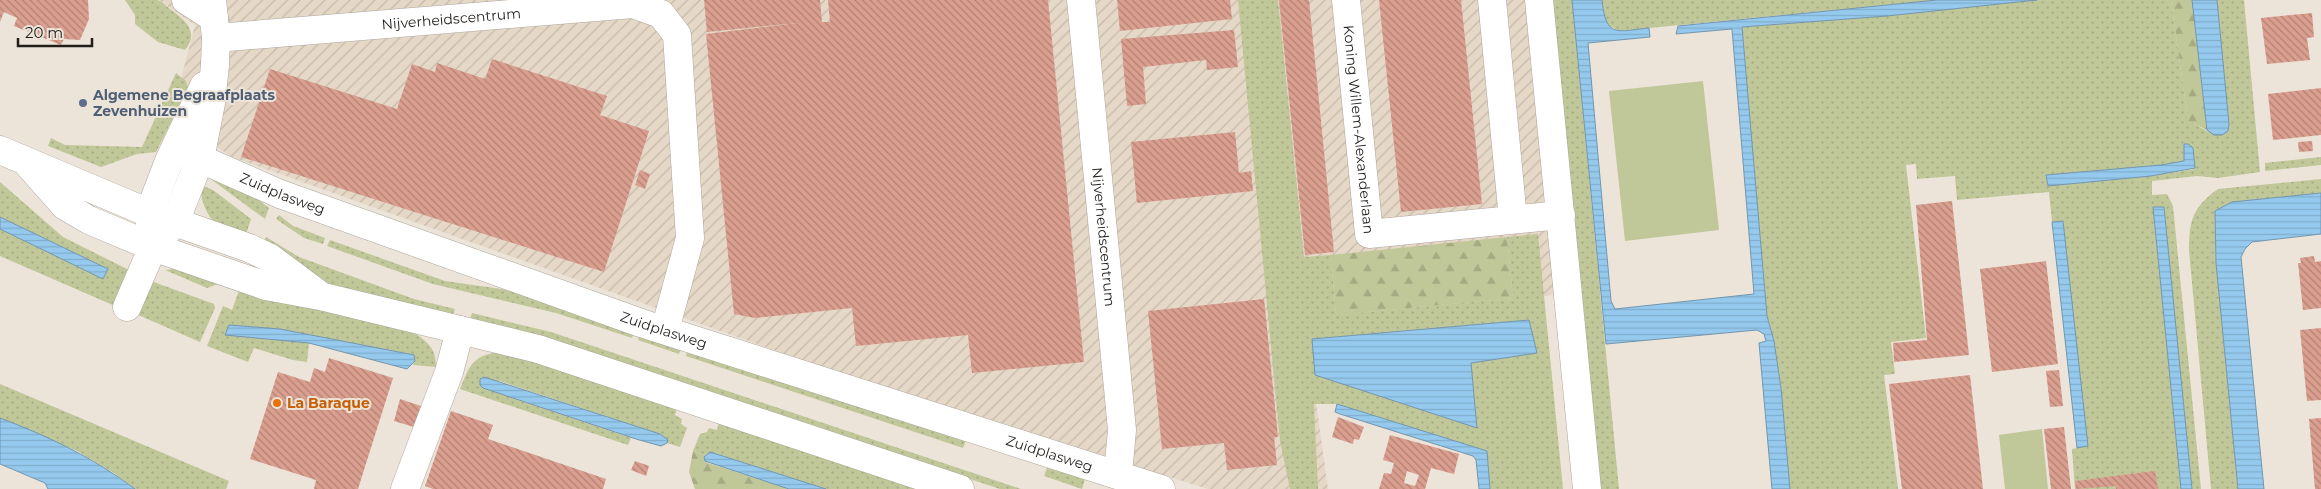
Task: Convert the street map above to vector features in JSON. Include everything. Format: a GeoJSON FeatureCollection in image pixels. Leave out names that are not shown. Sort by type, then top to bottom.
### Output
{"type":"FeatureCollection","features":[{"type":"Feature","properties":{"kind":"street"},"geometry":{"type":"LineString","coordinates":[[127,307],[153,248],[175,222],[200,159],[211,103],[215,65],[214,19],[186,0]]}},
{"type":"Feature","properties":{"kind":"street","name":"Nijverheidscentrum"},"geometry":{"type":"LineString","coordinates":[[1081,0],[1122,430],[1118,474]]}},
{"type":"Feature","properties":{"kind":"street","name":"Koning Willem-Alexanderlaan"},"geometry":{"type":"LineString","coordinates":[[1346,0],[1369,234],[1561,215]]}},
{"type":"Feature","properties":{"kind":"street"},"geometry":{"type":"LineString","coordinates":[[1492,0],[1513,219]]}},
{"type":"Feature","properties":{"kind":"street"},"geometry":{"type":"LineString","coordinates":[[1540,0],[1587,489]]}},
{"type":"Feature","properties":{"kind":"street","name":"Nijverheidscentrum"},"geometry":{"type":"LineString","coordinates":[[214,19],[634,4],[661,14],[677,35],[690,238],[665,330]]}},
{"type":"Feature","properties":{"kind":"street"},"geometry":{"type":"LineString","coordinates":[[153,248],[149,213],[175,150],[215,65]]}},
{"type":"Feature","properties":{"kind":"street"},"geometry":{"type":"LineString","coordinates":[[0,150],[149,213],[249,248],[270,258],[320,296]]}},
{"type":"Feature","properties":{"kind":"street","name":"Zuidplasweg"},"geometry":{"type":"LineString","coordinates":[[175,150],[280,194],[665,330],[1162,489]]}},
{"type":"Feature","properties":{"kind":"street"},"geometry":{"type":"LineString","coordinates":[[27,163],[65,206],[89,220],[153,248],[266,286],[320,296],[538,349],[960,489]]}},
{"type":"Feature","properties":{"kind":"street"},"geometry":{"type":"LineString","coordinates":[[405,489],[449,372],[460,330]]}},
{"type":"Feature","properties":{"kind":"shaded area"},"geometry":{"type":"Polygon","coordinates":[[[158,0],[1585,0],[1603,288],[1306,329],[1328,489],[1208,489],[872,385],[232,157],[171,117],[195,25],[158,0]]]}},
{"type":"Feature","properties":{"kind":"green space"},"geometry":{"type":"Polygon","coordinates":[[[125,0],[157,0],[162,2],[189,27],[191,38],[185,50],[158,42],[135,24],[135,15],[125,0]]]}},
{"type":"Feature","properties":{"kind":"green space"},"geometry":{"type":"Polygon","coordinates":[[[1238,0],[1278,0],[1304,257],[1331,255],[1336,315],[1513,298],[1507,237],[1538,234],[1563,489],[1490,489],[1487,451],[1337,404],[1314,404],[1318,489],[1290,489],[1280,441],[1238,0]],[[1529,320],[1312,339],[1477,427],[1471,363],[1537,353],[1529,320]]]}},
{"type":"Feature","properties":{"kind":"green space"},"geometry":{"type":"Polygon","coordinates":[[[1550,0],[1572,0],[1619,489],[1599,489],[1550,0]]]}},
{"type":"Feature","properties":{"kind":"green space"},"geometry":{"type":"Polygon","coordinates":[[[1602,0],[1938,0],[1619,31],[1606,24],[1602,0]]]}},
{"type":"Feature","properties":{"kind":"green space"},"geometry":{"type":"Polygon","coordinates":[[[2037,0],[2171,0],[2188,120],[2208,132],[2218,134],[2228,131],[2229,124],[2217,0],[2244,0],[2260,172],[2218,178],[2197,176],[2152,181],[2152,195],[2167,194],[2173,206],[2201,489],[2192,489],[2164,207],[2153,208],[2181,489],[2075,489],[2072,449],[2077,448],[2063,221],[2052,222],[2049,192],[1957,200],[1955,176],[1917,179],[1916,164],[1906,165],[1926,338],[1891,342],[1895,374],[1884,375],[1898,489],[1790,489],[1781,388],[1774,341],[1767,316],[1742,27],[1887,16],[2037,0]],[[2185,161],[2161,165],[2046,175],[2048,186],[2151,176],[2195,169],[2185,161]]]}},
{"type":"Feature","properties":{"kind":"green space"},"geometry":{"type":"Polygon","coordinates":[[[2171,0],[2192,0],[2207,130],[2188,121],[2171,0]]]}},
{"type":"Feature","properties":{"kind":"green space"},"geometry":{"type":"Polygon","coordinates":[[[176,73],[186,81],[188,88],[156,152],[137,154],[101,167],[48,146],[51,138],[65,145],[142,147],[176,73]]]}},
{"type":"Feature","properties":{"kind":"green space"},"geometry":{"type":"Polygon","coordinates":[[[1703,81],[1719,230],[1625,241],[1609,91],[1703,81]]]}},
{"type":"Feature","properties":{"kind":"green space"},"geometry":{"type":"Polygon","coordinates":[[[2321,157],[2321,165],[2265,171],[2265,163],[2321,157]]]}},
{"type":"Feature","properties":{"kind":"green space"},"geometry":{"type":"Polygon","coordinates":[[[212,177],[236,183],[269,208],[265,219],[212,180],[212,177]]]}},
{"type":"Feature","properties":{"kind":"green space"},"geometry":{"type":"Polygon","coordinates":[[[2321,179],[2321,193],[2232,202],[2215,211],[2216,263],[2238,489],[2211,489],[2189,250],[2190,230],[2194,215],[2203,202],[2218,189],[2321,179]]]}},
{"type":"Feature","properties":{"kind":"green space"},"geometry":{"type":"Polygon","coordinates":[[[0,182],[63,237],[129,270],[115,306],[0,256],[0,229],[103,279],[108,269],[0,217],[0,182]]]}},
{"type":"Feature","properties":{"kind":"green space"},"geometry":{"type":"Polygon","coordinates":[[[201,185],[213,190],[251,219],[244,240],[213,221],[202,201],[201,185]]]}},
{"type":"Feature","properties":{"kind":"green space"},"geometry":{"type":"Polygon","coordinates":[[[279,215],[293,226],[325,238],[323,244],[304,238],[276,219],[279,215]]]}},
{"type":"Feature","properties":{"kind":"green space"},"geometry":{"type":"Polygon","coordinates":[[[266,237],[299,257],[414,299],[455,309],[453,314],[335,288],[262,246],[266,237]]]}},
{"type":"Feature","properties":{"kind":"green space"},"geometry":{"type":"Polygon","coordinates":[[[1507,237],[1513,298],[1336,315],[1331,255],[1507,237]]]}},
{"type":"Feature","properties":{"kind":"green space"},"geometry":{"type":"Polygon","coordinates":[[[330,240],[445,281],[522,292],[635,331],[632,338],[556,313],[433,284],[327,246],[330,240]]]}},
{"type":"Feature","properties":{"kind":"green space"},"geometry":{"type":"Polygon","coordinates":[[[183,268],[218,284],[207,288],[165,270],[183,268]]]}},
{"type":"Feature","properties":{"kind":"green space"},"geometry":{"type":"Polygon","coordinates":[[[151,281],[214,304],[215,308],[200,342],[136,314],[151,281]]]}},
{"type":"Feature","properties":{"kind":"green space"},"geometry":{"type":"Polygon","coordinates":[[[241,285],[412,331],[430,346],[436,360],[436,367],[413,365],[415,361],[414,355],[280,329],[229,325],[226,335],[309,343],[307,362],[293,360],[254,348],[248,362],[207,346],[223,306],[232,310],[241,285]]]}},
{"type":"Feature","properties":{"kind":"green space"},"geometry":{"type":"Polygon","coordinates":[[[472,313],[551,332],[1021,489],[1000,489],[548,339],[470,319],[472,313]]]}},
{"type":"Feature","properties":{"kind":"green space"},"geometry":{"type":"Polygon","coordinates":[[[640,333],[682,347],[679,354],[638,340],[640,333]]]}},
{"type":"Feature","properties":{"kind":"green space"},"geometry":{"type":"Polygon","coordinates":[[[688,349],[966,440],[963,448],[686,356],[688,349]]]}},
{"type":"Feature","properties":{"kind":"green space"},"geometry":{"type":"Polygon","coordinates":[[[499,352],[533,360],[677,408],[675,415],[682,419],[681,424],[687,428],[680,447],[667,443],[668,440],[660,434],[500,381],[483,388],[631,438],[628,445],[460,389],[470,368],[477,359],[499,352]]]}},
{"type":"Feature","properties":{"kind":"green space"},"geometry":{"type":"Polygon","coordinates":[[[0,384],[229,481],[226,489],[135,489],[114,473],[77,451],[0,418],[0,384]]]}},
{"type":"Feature","properties":{"kind":"green space"},"geometry":{"type":"Polygon","coordinates":[[[719,422],[920,489],[826,489],[710,452],[706,455],[693,451],[700,434],[707,432],[709,428],[717,430],[719,422]]]}},
{"type":"Feature","properties":{"kind":"green space"},"geometry":{"type":"Polygon","coordinates":[[[2042,429],[2048,489],[2005,489],[1999,435],[2042,429]]]}},
{"type":"Feature","properties":{"kind":"green space"},"geometry":{"type":"Polygon","coordinates":[[[693,451],[706,455],[704,457],[705,461],[708,463],[789,489],[695,489],[689,472],[693,451]]]}},
{"type":"Feature","properties":{"kind":"green space"},"geometry":{"type":"Polygon","coordinates":[[[1047,468],[1085,479],[1082,489],[1044,476],[1047,468]]]}},
{"type":"Feature","properties":{"kind":"water"},"geometry":{"type":"Polygon","coordinates":[[[1572,0],[1602,0],[1607,21],[1610,27],[1615,30],[1649,28],[1650,37],[1588,43],[1611,301],[1615,309],[1754,294],[1732,29],[1676,34],[1678,26],[1937,0],[2037,0],[1887,16],[1742,27],[1767,316],[1774,341],[1781,388],[1790,489],[1772,489],[1759,343],[1766,341],[1764,334],[1757,330],[1606,344],[1572,0]]]}},
{"type":"Feature","properties":{"kind":"water"},"geometry":{"type":"Polygon","coordinates":[[[2192,0],[2217,0],[2229,124],[2228,131],[2222,135],[2214,135],[2207,130],[2192,0]]]}},
{"type":"Feature","properties":{"kind":"water"},"geometry":{"type":"Polygon","coordinates":[[[2184,144],[2188,144],[2193,148],[2195,168],[2151,176],[2048,186],[2046,175],[2161,165],[2184,161],[2184,144]]]}},
{"type":"Feature","properties":{"kind":"water"},"geometry":{"type":"Polygon","coordinates":[[[2321,193],[2321,234],[2252,242],[2245,249],[2241,257],[2264,489],[2238,489],[2216,263],[2215,211],[2232,202],[2321,193]]]}},
{"type":"Feature","properties":{"kind":"water"},"geometry":{"type":"Polygon","coordinates":[[[2153,207],[2164,207],[2192,489],[2181,489],[2153,207]]]}},
{"type":"Feature","properties":{"kind":"water"},"geometry":{"type":"Polygon","coordinates":[[[0,217],[108,269],[103,279],[0,229],[0,217]]]}},
{"type":"Feature","properties":{"kind":"water"},"geometry":{"type":"Polygon","coordinates":[[[2063,221],[2088,446],[2077,448],[2052,222],[2063,221]]]}},
{"type":"Feature","properties":{"kind":"water"},"geometry":{"type":"Polygon","coordinates":[[[1529,320],[1537,353],[1471,363],[1477,428],[1315,375],[1312,339],[1529,320]]]}},
{"type":"Feature","properties":{"kind":"water"},"geometry":{"type":"Polygon","coordinates":[[[229,325],[280,329],[414,355],[415,361],[407,369],[309,343],[225,335],[229,325]]]}},
{"type":"Feature","properties":{"kind":"water"},"geometry":{"type":"Polygon","coordinates":[[[484,377],[660,434],[668,440],[667,443],[661,446],[636,439],[483,388],[480,385],[480,379],[484,377]]]}},
{"type":"Feature","properties":{"kind":"water"},"geometry":{"type":"Polygon","coordinates":[[[1337,404],[1487,451],[1490,489],[1479,489],[1476,460],[1473,456],[1340,414],[1335,412],[1337,404]]]}},
{"type":"Feature","properties":{"kind":"water"},"geometry":{"type":"Polygon","coordinates":[[[0,418],[36,432],[70,449],[103,467],[135,489],[48,489],[45,483],[0,464],[0,418]]]}},
{"type":"Feature","properties":{"kind":"water"},"geometry":{"type":"Polygon","coordinates":[[[710,452],[826,489],[789,489],[705,461],[704,457],[710,452]]]}},
{"type":"Feature","properties":{"kind":"building"},"geometry":{"type":"Polygon","coordinates":[[[0,0],[88,0],[89,19],[80,40],[64,39],[61,45],[14,26],[17,18],[4,12],[0,22],[0,0]]]}},
{"type":"Feature","properties":{"kind":"building"},"geometry":{"type":"Polygon","coordinates":[[[704,0],[820,0],[822,22],[830,22],[828,0],[1048,0],[1084,362],[972,373],[968,335],[856,346],[852,308],[755,318],[734,314],[706,34],[798,23],[707,32],[704,0]]]}},
{"type":"Feature","properties":{"kind":"building"},"geometry":{"type":"Polygon","coordinates":[[[1117,0],[1230,0],[1232,19],[1120,31],[1117,0]]]}},
{"type":"Feature","properties":{"kind":"building"},"geometry":{"type":"Polygon","coordinates":[[[1279,0],[1309,0],[1334,252],[1305,255],[1279,0]]]}},
{"type":"Feature","properties":{"kind":"building"},"geometry":{"type":"Polygon","coordinates":[[[1379,0],[1461,0],[1482,204],[1401,212],[1379,0]]]}},
{"type":"Feature","properties":{"kind":"building"},"geometry":{"type":"Polygon","coordinates":[[[2312,13],[2314,37],[2307,38],[2310,60],[2267,64],[2261,18],[2312,13]]]}},
{"type":"Feature","properties":{"kind":"building"},"geometry":{"type":"Polygon","coordinates":[[[1234,30],[1238,67],[1207,70],[1206,60],[1143,67],[1146,104],[1127,106],[1121,39],[1234,30]]]}},
{"type":"Feature","properties":{"kind":"building"},"geometry":{"type":"Polygon","coordinates":[[[492,59],[607,96],[600,115],[649,131],[604,272],[241,157],[270,69],[397,109],[412,64],[435,72],[437,63],[485,79],[492,59]]]}},
{"type":"Feature","properties":{"kind":"building"},"geometry":{"type":"Polygon","coordinates":[[[2321,88],[2321,135],[2273,140],[2268,94],[2321,88]]]}},
{"type":"Feature","properties":{"kind":"building"},"geometry":{"type":"Polygon","coordinates":[[[1235,132],[1239,173],[1251,171],[1253,191],[1137,203],[1131,142],[1235,132]]]}},
{"type":"Feature","properties":{"kind":"building"},"geometry":{"type":"Polygon","coordinates":[[[2312,141],[2313,151],[2299,152],[2298,142],[2312,141]]]}},
{"type":"Feature","properties":{"kind":"building"},"geometry":{"type":"Polygon","coordinates":[[[640,170],[650,174],[645,189],[635,185],[640,170]]]}},
{"type":"Feature","properties":{"kind":"building"},"geometry":{"type":"Polygon","coordinates":[[[1952,201],[1969,355],[1894,362],[1893,343],[1927,340],[1916,205],[1952,201]]]}},
{"type":"Feature","properties":{"kind":"building"},"geometry":{"type":"Polygon","coordinates":[[[2314,256],[2315,262],[2321,261],[2321,308],[2303,310],[2298,263],[2301,263],[2300,258],[2314,256]]]}},
{"type":"Feature","properties":{"kind":"building"},"geometry":{"type":"Polygon","coordinates":[[[2046,261],[2058,364],[1992,372],[1980,269],[2046,261]]]}},
{"type":"Feature","properties":{"kind":"building"},"geometry":{"type":"Polygon","coordinates":[[[1264,299],[1278,437],[1274,437],[1277,465],[1227,470],[1224,443],[1162,449],[1148,311],[1264,299]]]}},
{"type":"Feature","properties":{"kind":"building"},"geometry":{"type":"Polygon","coordinates":[[[2321,328],[2321,400],[2307,401],[2300,330],[2321,328]]]}},
{"type":"Feature","properties":{"kind":"building"},"geometry":{"type":"Polygon","coordinates":[[[329,358],[393,378],[358,489],[314,489],[316,480],[250,459],[278,372],[310,382],[314,368],[325,372],[329,358]]]}},
{"type":"Feature","properties":{"kind":"building"},"geometry":{"type":"Polygon","coordinates":[[[2059,370],[2063,406],[2050,407],[2046,371],[2059,370]]]}},
{"type":"Feature","properties":{"kind":"building"},"geometry":{"type":"Polygon","coordinates":[[[1970,375],[1983,489],[1902,489],[1889,384],[1970,375]]]}},
{"type":"Feature","properties":{"kind":"building"},"geometry":{"type":"Polygon","coordinates":[[[400,399],[421,406],[414,427],[394,421],[400,399]]]}},
{"type":"Feature","properties":{"kind":"building"},"geometry":{"type":"Polygon","coordinates":[[[451,411],[493,425],[488,439],[606,479],[603,489],[433,489],[425,486],[451,411]]]}},
{"type":"Feature","properties":{"kind":"building"},"geometry":{"type":"Polygon","coordinates":[[[1338,417],[1364,427],[1359,440],[1354,439],[1353,444],[1332,437],[1338,417]]]}},
{"type":"Feature","properties":{"kind":"building"},"geometry":{"type":"Polygon","coordinates":[[[2321,418],[2321,489],[2315,489],[2309,419],[2321,418]]]}},
{"type":"Feature","properties":{"kind":"building"},"geometry":{"type":"Polygon","coordinates":[[[2064,427],[2071,489],[2051,489],[2044,429],[2064,427]]]}},
{"type":"Feature","properties":{"kind":"building"},"geometry":{"type":"Polygon","coordinates":[[[1390,435],[1459,454],[1454,474],[1431,468],[1425,489],[1379,489],[1384,473],[1391,474],[1394,463],[1383,460],[1390,435]],[[1407,471],[1404,483],[1415,486],[1419,475],[1407,471]]]}},
{"type":"Feature","properties":{"kind":"building"},"geometry":{"type":"Polygon","coordinates":[[[635,461],[649,466],[646,476],[631,470],[635,461]]]}},
{"type":"Feature","properties":{"kind":"building"},"geometry":{"type":"Polygon","coordinates":[[[2155,471],[2158,489],[2116,489],[2116,486],[2076,489],[2075,481],[2155,471]]]}},
{"type":"Feature","properties":{"kind":"place","name":"Algemene Begraafplaats Zevenhuizen"},"geometry":{"type":"Point","coordinates":[83,103]}},
{"type":"Feature","properties":{"kind":"place","name":"La Baraque"},"geometry":{"type":"Point","coordinates":[277,403]}}]}
